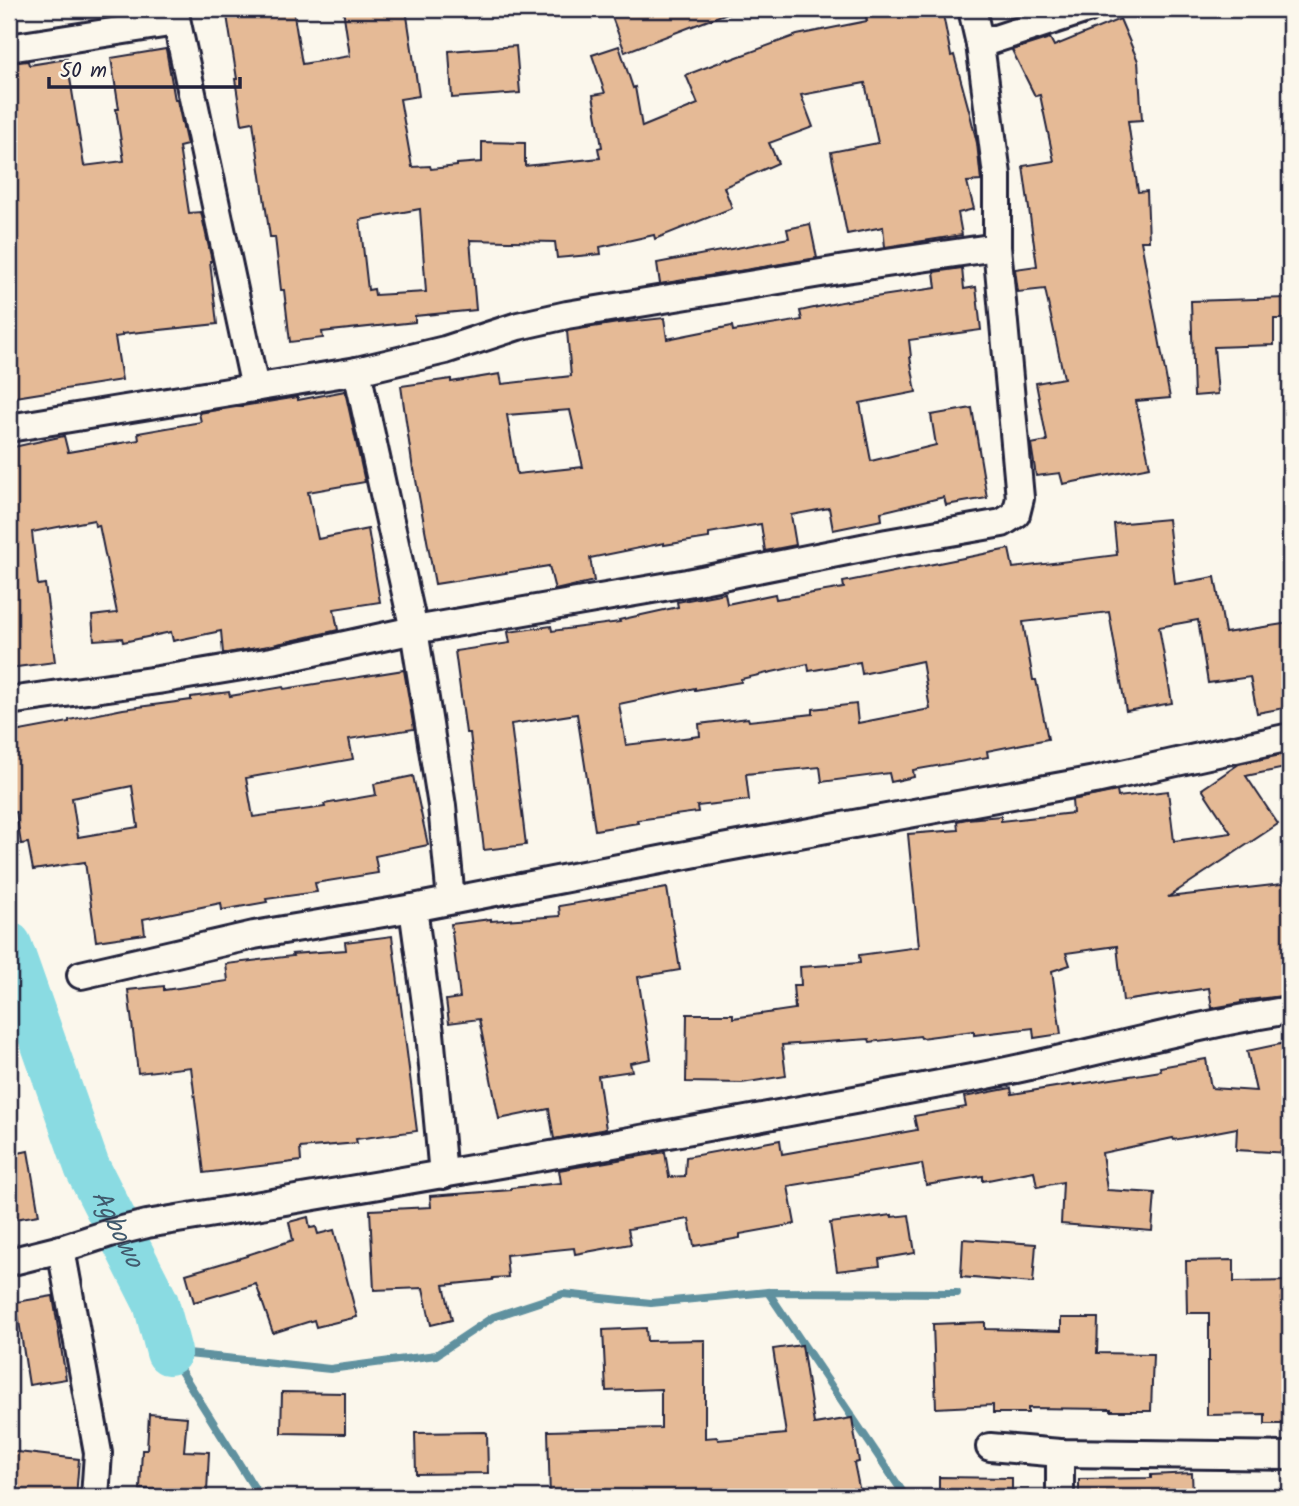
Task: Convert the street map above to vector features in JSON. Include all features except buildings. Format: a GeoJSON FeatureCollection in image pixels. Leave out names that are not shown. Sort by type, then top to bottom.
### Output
{"type":"FeatureCollection","features":[{"type":"Feature","properties":{"kind":"street"},"geometry":{"type":"LineString","coordinates":[[9,701],[246,665],[414,630],[687,583],[1002,523],[1016,514],[1020,498],[998,247],[997,175],[980,44],[972,9]]}},
{"type":"Feature","properties":{"kind":"street"},"geometry":{"type":"LineString","coordinates":[[980,44],[1087,9]]}},
{"type":"Feature","properties":{"kind":"street"},"geometry":{"type":"LineString","coordinates":[[9,48],[175,15],[255,388]]}},
{"type":"Feature","properties":{"kind":"street"},"geometry":{"type":"LineString","coordinates":[[9,428],[358,372],[445,350],[518,326],[567,315],[998,247]]}},
{"type":"Feature","properties":{"kind":"street"},"geometry":{"type":"LineString","coordinates":[[358,372],[414,630],[442,806],[451,900]]}},
{"type":"Feature","properties":{"kind":"street"},"geometry":{"type":"LineString","coordinates":[[81,975],[254,935],[413,908],[1095,780],[1290,737]]}},
{"type":"Feature","properties":{"kind":"street"},"geometry":{"type":"LineString","coordinates":[[413,908],[430,1033],[443,1175]]}},
{"type":"Feature","properties":{"kind":"street"},"geometry":{"type":"LineString","coordinates":[[9,1262],[147,1224],[443,1175],[985,1075],[1240,1018],[1290,1010]]}},
{"type":"Feature","properties":{"kind":"street"},"geometry":{"type":"LineString","coordinates":[[61,1249],[98,1453],[95,1497]]}},
{"type":"Feature","properties":{"kind":"street"},"geometry":{"type":"LineString","coordinates":[[990,1447],[1060,1453],[1290,1457]]}},
{"type":"Feature","properties":{"kind":"street"},"geometry":{"type":"LineString","coordinates":[[1060,1453],[1060,1497]]}},
{"type":"Feature","properties":{"kind":"waterway","name":"Agbowo"},"geometry":{"type":"LineString","coordinates":[[9,945],[87,1167],[156,1303],[169,1352]]}},
{"type":"Feature","properties":{"kind":"waterway"},"geometry":{"type":"LineString","coordinates":[[768,1292],[906,1497]]}},
{"type":"Feature","properties":{"kind":"waterway"},"geometry":{"type":"LineString","coordinates":[[169,1352],[330,1369],[436,1355],[493,1317],[563,1294],[651,1303],[768,1292],[957,1293]]}},
{"type":"Feature","properties":{"kind":"waterway","name":"Agbowo"},"geometry":{"type":"LineString","coordinates":[[169,1352],[255,1489],[255,1497]]}}]}
